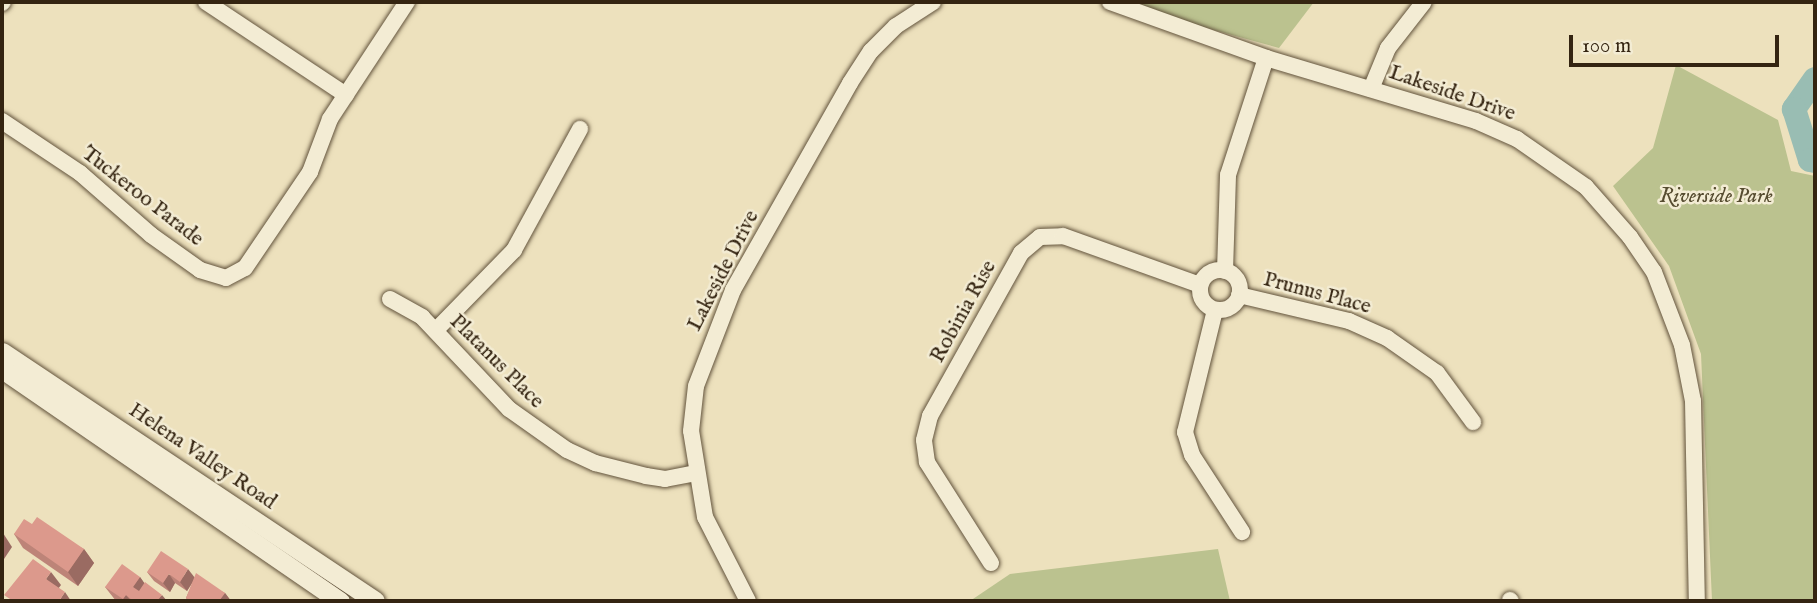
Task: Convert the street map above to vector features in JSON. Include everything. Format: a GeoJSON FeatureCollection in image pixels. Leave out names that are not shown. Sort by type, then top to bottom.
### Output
{"type":"FeatureCollection","features":[{"type":"Feature","properties":{"kind":"street"},"geometry":{"type":"LineString","coordinates":[[206,2],[346,94]]}},
{"type":"Feature","properties":{"kind":"street","name":"Tuckeroo Parade"},"geometry":{"type":"LineString","coordinates":[[2,121],[80,173],[181,256],[213,276],[226,278],[245,268],[310,172],[330,119],[407,2]]}},
{"type":"Feature","properties":{"kind":"street","name":"Lakeside Drive"},"geometry":{"type":"LineString","coordinates":[[748,601],[714,540],[695,473],[691,431],[696,386],[733,290],[850,83],[871,51],[915,5],[933,2]]}},
{"type":"Feature","properties":{"kind":"street","name":"Lakeside Drive"},"geometry":{"type":"LineString","coordinates":[[1110,2],[1266,58],[1476,121],[1554,162],[1613,215],[1654,272],[1682,345],[1693,401],[1697,601]]}},
{"type":"Feature","properties":{"kind":"street"},"geometry":{"type":"LineString","coordinates":[[1371,89],[1388,48],[1424,2]]}},
{"type":"Feature","properties":{"kind":"street"},"geometry":{"type":"LineString","coordinates":[[1225,271],[1228,175],[1266,58]]}},
{"type":"Feature","properties":{"kind":"street"},"geometry":{"type":"LineString","coordinates":[[436,330],[514,250],[580,130]]}},
{"type":"Feature","properties":{"kind":"street","name":"Robinia Rise"},"geometry":{"type":"LineString","coordinates":[[991,563],[927,462],[924,440],[930,416],[1021,253],[1040,237],[1063,236],[1200,285]]}},
{"type":"Feature","properties":{"kind":"street"},"geometry":{"type":"LineString","coordinates":[[1225,271],[1237,280],[1239,295],[1230,308],[1214,310],[1202,301],[1200,285],[1209,273],[1225,271]]}},
{"type":"Feature","properties":{"kind":"street","name":"Prunus Place"},"geometry":{"type":"LineString","coordinates":[[1239,295],[1349,321],[1387,338],[1437,373],[1472,422]]}},
{"type":"Feature","properties":{"kind":"street","name":"Platanus Place"},"geometry":{"type":"LineString","coordinates":[[390,299],[436,330],[509,409],[566,450],[595,463],[646,476],[665,479],[695,473]]}},
{"type":"Feature","properties":{"kind":"street"},"geometry":{"type":"LineString","coordinates":[[1214,310],[1185,432],[1192,455],[1242,532]]}},
{"type":"Feature","properties":{"kind":"street","name":"Helena Valley Road"},"geometry":{"type":"LineString","coordinates":[[2,352],[375,601]]}},
{"type":"Feature","properties":{"kind":"street","name":"Helena Valley Road"},"geometry":{"type":"LineString","coordinates":[[2,369],[341,601]]}},
{"type":"Feature","properties":{"kind":"green space"},"geometry":{"type":"Polygon","coordinates":[[[1112,2],[1314,2],[1279,48],[1112,2]]]}},
{"type":"Feature","properties":{"kind":"green space","name":"Riverside Park"},"geometry":{"type":"Polygon","coordinates":[[[1676,65],[1778,120],[1791,171],[1815,176],[1815,601],[1712,601],[1701,354],[1669,266],[1613,186],[1653,148],[1676,65]]]}},
{"type":"Feature","properties":{"kind":"green space"},"geometry":{"type":"Polygon","coordinates":[[[1218,549],[1230,601],[970,601],[1010,574],[1218,549]]]}},
{"type":"Feature","properties":{"kind":"building"},"geometry":{"type":"Polygon","coordinates":[[[37,517],[84,549],[68,572],[14,534],[24,519],[32,524],[37,517]]]}},
{"type":"Feature","properties":{"kind":"building"},"geometry":{"type":"Polygon","coordinates":[[[161,551],[188,569],[180,582],[169,574],[163,583],[147,572],[161,551]]]}},
{"type":"Feature","properties":{"kind":"building"},"geometry":{"type":"Polygon","coordinates":[[[33,559],[51,572],[46,579],[65,592],[59,601],[13,601],[4,595],[33,559]]]}},
{"type":"Feature","properties":{"kind":"building"},"geometry":{"type":"Polygon","coordinates":[[[122,564],[140,577],[133,587],[139,591],[145,582],[162,595],[157,601],[133,601],[126,595],[123,599],[105,587],[122,564]]]}},
{"type":"Feature","properties":{"kind":"building"},"geometry":{"type":"Polygon","coordinates":[[[196,573],[225,593],[219,601],[191,601],[186,598],[196,573]]]}},
{"type":"Feature","properties":{"kind":"waterway"},"geometry":{"type":"LineString","coordinates":[[1815,79],[1794,109],[1810,160],[1815,161]]}}]}
